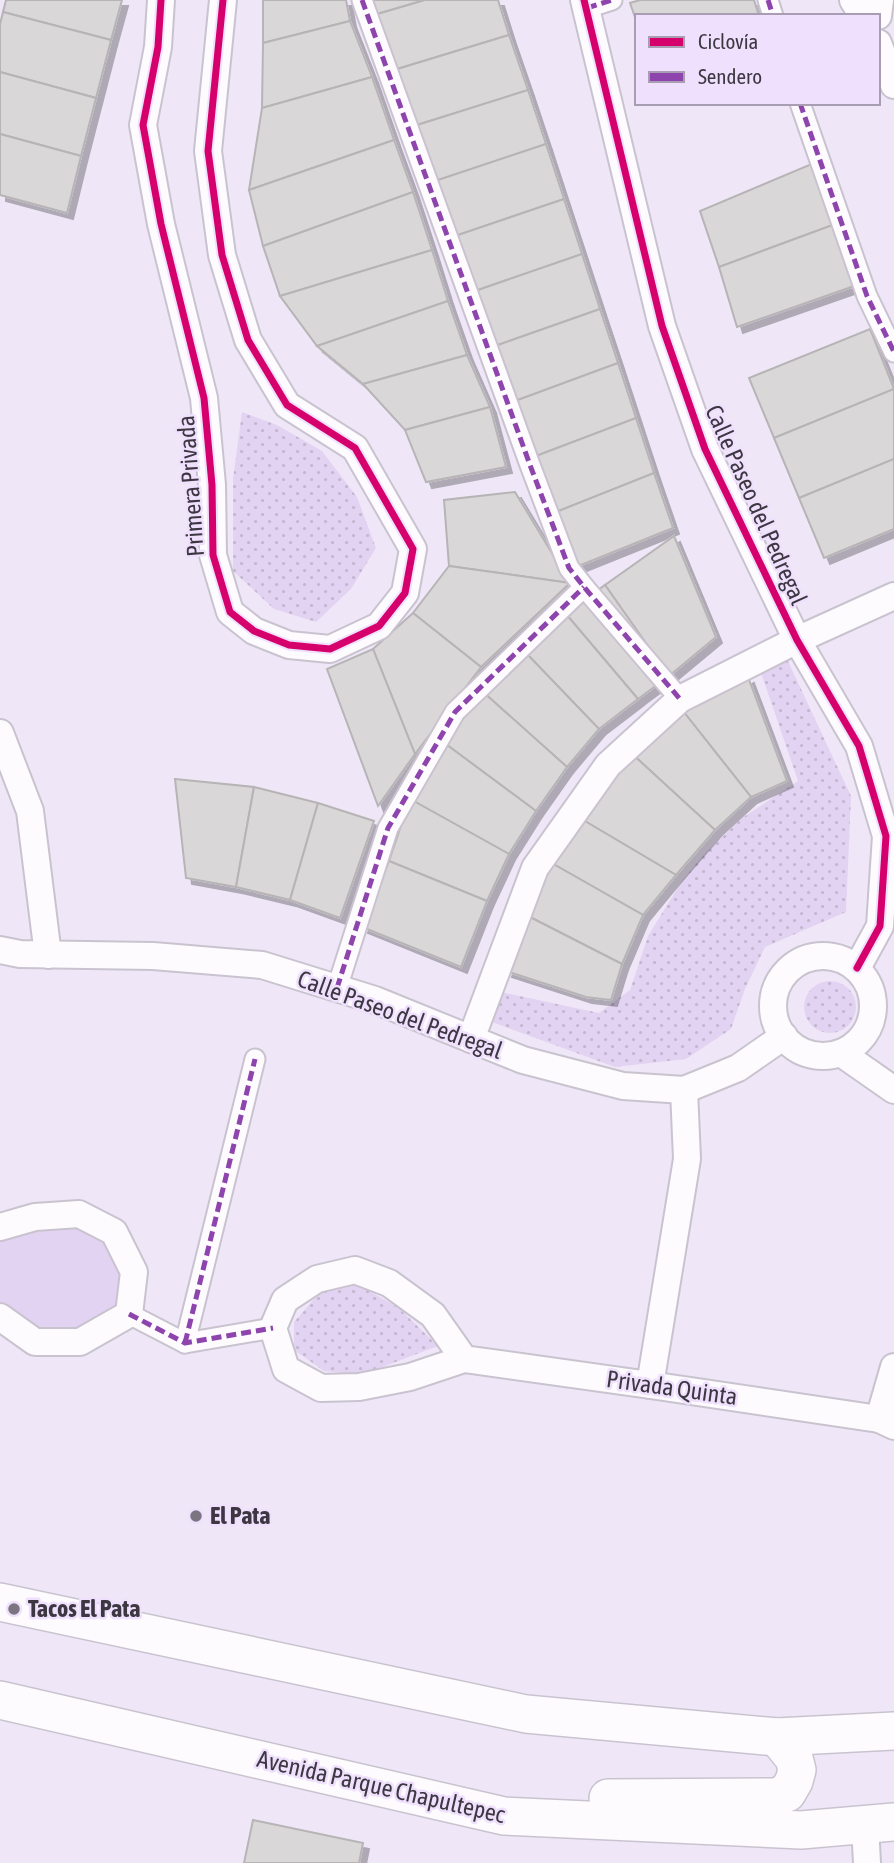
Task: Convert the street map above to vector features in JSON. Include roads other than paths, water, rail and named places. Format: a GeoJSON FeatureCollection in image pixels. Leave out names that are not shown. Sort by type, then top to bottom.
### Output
{"type":"FeatureCollection","features":[{"type":"Feature","properties":{"kind":"main road"},"geometry":{"type":"LineString","coordinates":[[0,1602],[526,1714],[777,1737],[894,1731]]}},
{"type":"Feature","properties":{"kind":"main road","name":"Avenida Parque Chapultepec"},"geometry":{"type":"LineString","coordinates":[[0,1700],[504,1816],[801,1830],[879,1823]]}},
{"type":"Feature","properties":{"kind":"main road"},"geometry":{"type":"LineString","coordinates":[[504,1816],[576,1798],[775,1797],[787,1793],[797,1770],[794,1758],[777,1737]]}},
{"type":"Feature","properties":{"kind":"street","name":"Primera Privada"},"geometry":{"type":"LineString","coordinates":[[162,0],[158,47],[143,125],[161,224],[204,398],[212,485],[213,555],[230,612],[254,631],[289,645],[330,649],[379,626],[405,593],[413,550],[355,448],[287,405],[248,340],[222,255],[208,151],[223,0]]}},
{"type":"Feature","properties":{"kind":"street"},"geometry":{"type":"LineString","coordinates":[[362,0],[569,568],[680,699]]}},
{"type":"Feature","properties":{"kind":"street"},"geometry":{"type":"LineString","coordinates":[[585,4],[612,0]]}},
{"type":"Feature","properties":{"kind":"street","name":"Calle Paseo del Pedregal"},"geometry":{"type":"LineString","coordinates":[[585,4],[662,326],[705,449],[797,640],[859,746],[886,836],[880,926],[857,968]]}},
{"type":"Feature","properties":{"kind":"street"},"geometry":{"type":"LineString","coordinates":[[880,48],[894,85]]}},
{"type":"Feature","properties":{"kind":"street"},"geometry":{"type":"LineString","coordinates":[[801,105],[867,296],[894,352]]}},
{"type":"Feature","properties":{"kind":"street"},"geometry":{"type":"LineString","coordinates":[[337,988],[388,828],[455,712],[583,587]]}},
{"type":"Feature","properties":{"kind":"street"},"geometry":{"type":"LineString","coordinates":[[471,1039],[534,868],[608,765],[680,699],[797,640],[894,596]]}},
{"type":"Feature","properties":{"kind":"street"},"geometry":{"type":"LineString","coordinates":[[0,733],[30,811],[48,955]]}},
{"type":"Feature","properties":{"kind":"street","name":"Calle Paseo del Pedregal"},"geometry":{"type":"LineString","coordinates":[[0,950],[20,954],[153,956],[262,965],[375,1000],[523,1060],[623,1086],[684,1090],[738,1068],[784,1036]]}},
{"type":"Feature","properties":{"kind":"street"},"geometry":{"type":"LineString","coordinates":[[817,956],[838,958],[857,968],[867,981],[883,1020],[867,1030],[856,1044],[841,1053],[825,1056],[810,1054],[795,1047],[784,1036],[775,1017],[774,996],[782,977],[797,962],[817,956]]}},
{"type":"Feature","properties":{"kind":"street"},"geometry":{"type":"LineString","coordinates":[[841,1053],[894,1090]]}},
{"type":"Feature","properties":{"kind":"street"},"geometry":{"type":"LineString","coordinates":[[185,1343],[255,1059]]}},
{"type":"Feature","properties":{"kind":"street"},"geometry":{"type":"LineString","coordinates":[[650,1385],[687,1159],[684,1090]]}},
{"type":"Feature","properties":{"kind":"street"},"geometry":{"type":"LineString","coordinates":[[0,1227],[35,1217],[79,1214],[114,1232],[134,1272],[129,1314]]}},
{"type":"Feature","properties":{"kind":"street"},"geometry":{"type":"LineString","coordinates":[[129,1314],[185,1343],[273,1328],[285,1300],[317,1279],[355,1270],[389,1283],[433,1315],[464,1359]]}},
{"type":"Feature","properties":{"kind":"street"},"geometry":{"type":"LineString","coordinates":[[0,1317],[35,1342],[80,1342],[129,1314]]}},
{"type":"Feature","properties":{"kind":"street","name":"Privada Quinta"},"geometry":{"type":"LineString","coordinates":[[273,1328],[286,1369],[321,1388],[359,1387],[410,1377],[464,1359],[650,1385],[886,1423],[894,1367]]}},
{"type":"Feature","properties":{"kind":"street"},"geometry":{"type":"LineString","coordinates":[[867,1863],[879,1823]]}},
{"type":"Feature","properties":{"kind":"place","name":"El Pata"},"geometry":{"type":"Point","coordinates":[196,1516]}},
{"type":"Feature","properties":{"kind":"place","name":"Tacos El Pata"},"geometry":{"type":"Point","coordinates":[14,1609]}}]}
